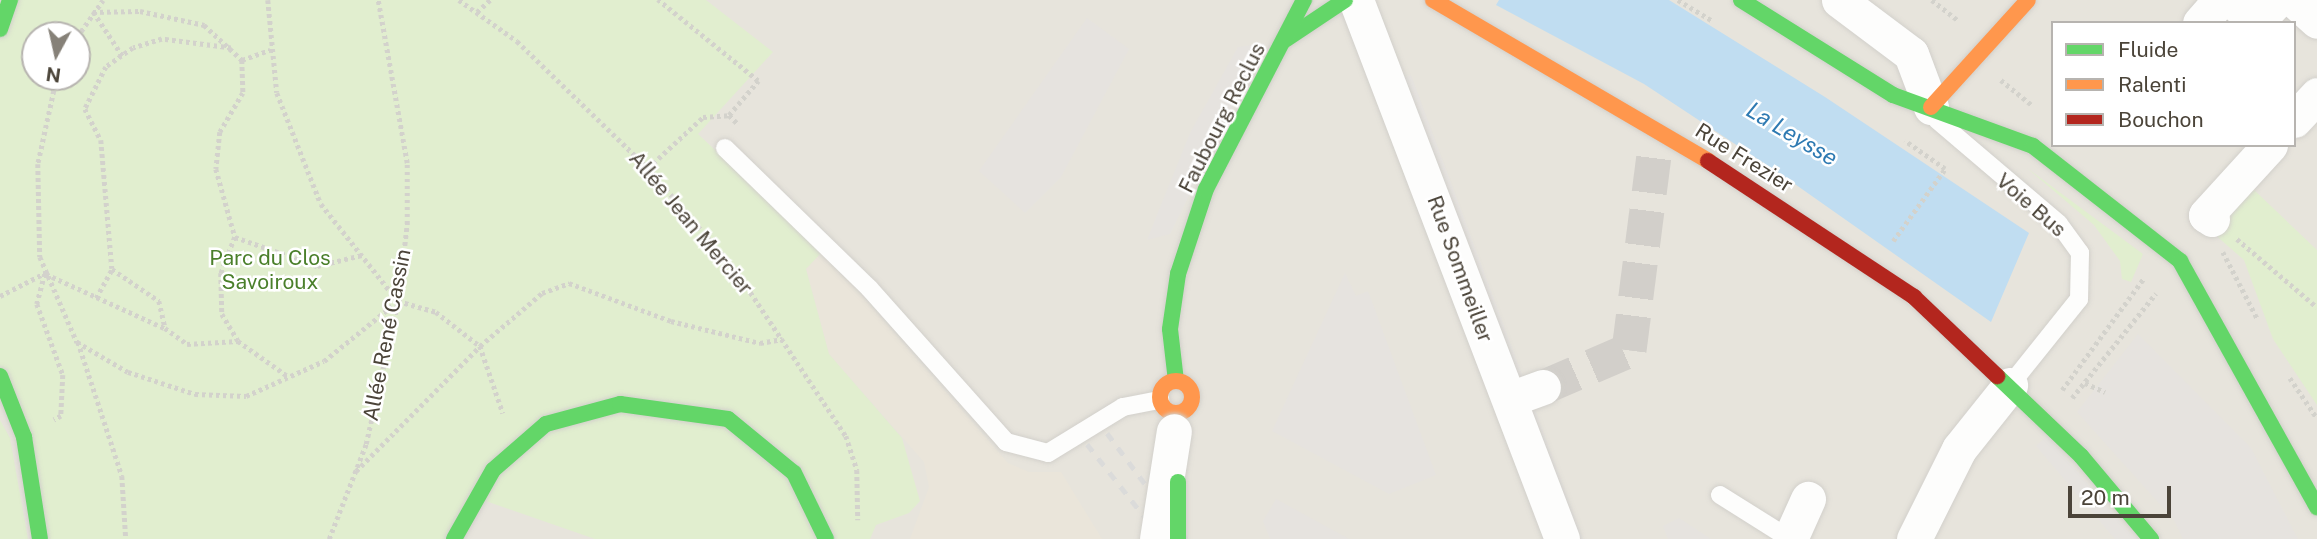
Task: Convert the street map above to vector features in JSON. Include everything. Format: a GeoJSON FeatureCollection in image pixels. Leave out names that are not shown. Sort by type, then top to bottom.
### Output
{"type":"FeatureCollection","features":[{"type":"Feature","properties":{"kind":"main road"},"geometry":{"type":"LineString","coordinates":[[0,29],[10,0]]}},
{"type":"Feature","properties":{"kind":"main road","name":"Faubourg Reclus"},"geometry":{"type":"LineString","coordinates":[[1178,539],[1178,482],[1170,415],[1192,399],[1188,385],[1176,381],[1170,329],[1182,262],[1206,189],[1304,0]]}},
{"type":"Feature","properties":{"kind":"main road","name":"Faubourg Reclus"},"geometry":{"type":"LineString","coordinates":[[1285,40],[1345,0]]}},
{"type":"Feature","properties":{"kind":"main road","name":"Rue Frezier"},"geometry":{"type":"LineString","coordinates":[[1433,0],[1797,215],[1914,297],[2045,420],[2151,539]]}},
{"type":"Feature","properties":{"kind":"main road"},"geometry":{"type":"LineString","coordinates":[[1741,0],[1893,95],[2033,146],[2180,261],[2317,508]]}},
{"type":"Feature","properties":{"kind":"main road"},"geometry":{"type":"LineString","coordinates":[[1931,107],[2028,0]]}},
{"type":"Feature","properties":{"kind":"main road"},"geometry":{"type":"LineString","coordinates":[[0,376],[24,437],[40,539]]}},
{"type":"Feature","properties":{"kind":"main road"},"geometry":{"type":"LineString","coordinates":[[1170,415],[1164,386],[1176,381]]}},
{"type":"Feature","properties":{"kind":"main road"},"geometry":{"type":"LineString","coordinates":[[454,539],[473,497],[517,446],[546,424],[584,411],[620,404],[691,407],[728,419],[766,444],[794,473],[826,539]]}},
{"type":"Feature","properties":{"kind":"street","name":"Rue Sommeiller"},"geometry":{"type":"LineString","coordinates":[[1356,0],[1562,539]]}},
{"type":"Feature","properties":{"kind":"street"},"geometry":{"type":"LineString","coordinates":[[1839,0],[1911,54],[1931,107]]}},
{"type":"Feature","properties":{"kind":"street"},"geometry":{"type":"LineString","coordinates":[[2202,21],[2220,0]]}},
{"type":"Feature","properties":{"kind":"street"},"geometry":{"type":"LineString","coordinates":[[2232,0],[2255,21]]}},
{"type":"Feature","properties":{"kind":"street"},"geometry":{"type":"LineString","coordinates":[[2257,21],[2277,0]]}},
{"type":"Feature","properties":{"kind":"street"},"geometry":{"type":"LineString","coordinates":[[2294,0],[2317,21]]}},
{"type":"Feature","properties":{"kind":"street"},"geometry":{"type":"LineString","coordinates":[[2296,118],[2317,95]]}},
{"type":"Feature","properties":{"kind":"street"},"geometry":{"type":"LineString","coordinates":[[2205,228],[2206,215],[2268,147]]}},
{"type":"Feature","properties":{"kind":"street"},"geometry":{"type":"LineString","coordinates":[[1924,533],[1959,449],[2010,385]]}},
{"type":"Feature","properties":{"kind":"street"},"geometry":{"type":"LineString","coordinates":[[1510,399],[1543,387]]}},
{"type":"Feature","properties":{"kind":"street"},"geometry":{"type":"LineString","coordinates":[[1157,539],[1170,415]]}},
{"type":"Feature","properties":{"kind":"street"},"geometry":{"type":"LineString","coordinates":[[1790,539],[1808,499]]}},
{"type":"Feature","properties":{"kind":"lane","name":"Voie Bus"},"geometry":{"type":"LineString","coordinates":[[1931,107],[1939,125],[2059,224],[2080,253],[2079,299],[2010,385]]}},
{"type":"Feature","properties":{"kind":"lane"},"geometry":{"type":"LineString","coordinates":[[725,148],[869,288],[1006,442],[1048,453],[1123,407],[1170,415]]}},
{"type":"Feature","properties":{"kind":"lane"},"geometry":{"type":"LineString","coordinates":[[1720,495],[1790,539]]}},
{"type":"Feature","properties":{"kind":"path"},"geometry":{"type":"LineString","coordinates":[[87,21],[103,0]]}},
{"type":"Feature","properties":{"kind":"path"},"geometry":{"type":"LineString","coordinates":[[268,0],[270,50],[277,93],[321,204],[398,301],[436,312],[480,346],[517,446]]}},
{"type":"Feature","properties":{"kind":"path","name":"Allée René Cassin"},"geometry":{"type":"LineString","coordinates":[[329,539],[356,471],[398,301],[407,163],[379,0]]}},
{"type":"Feature","properties":{"kind":"path","name":"Allée Jean Mercier"},"geometry":{"type":"LineString","coordinates":[[459,0],[517,41],[648,168],[735,269],[846,436],[857,470],[856,535]]}},
{"type":"Feature","properties":{"kind":"path"},"geometry":{"type":"LineString","coordinates":[[477,12],[490,0]]}},
{"type":"Feature","properties":{"kind":"path"},"geometry":{"type":"LineString","coordinates":[[648,168],[703,117],[729,115],[758,81],[658,0]]}},
{"type":"Feature","properties":{"kind":"path"},"geometry":{"type":"LineString","coordinates":[[93,12],[177,16],[204,25],[242,60],[243,93],[220,132],[216,169],[235,237],[220,273],[222,314],[238,341],[290,378]]}},
{"type":"Feature","properties":{"kind":"path"},"geometry":{"type":"LineString","coordinates":[[93,12],[122,56]]}},
{"type":"Feature","properties":{"kind":"path"},"geometry":{"type":"LineString","coordinates":[[96,298],[112,269],[101,140],[85,109],[106,67],[122,56],[162,39],[232,48]]}},
{"type":"Feature","properties":{"kind":"path"},"geometry":{"type":"LineString","coordinates":[[242,60],[270,50]]}},
{"type":"Feature","properties":{"kind":"path"},"geometry":{"type":"LineString","coordinates":[[24,437],[61,416],[63,375],[37,304],[45,273],[38,164],[54,91]]}},
{"type":"Feature","properties":{"kind":"path"},"geometry":{"type":"LineString","coordinates":[[1889,248],[1941,174]]}},
{"type":"Feature","properties":{"kind":"path"},"geometry":{"type":"LineString","coordinates":[[2205,228],[2317,307]]}},
{"type":"Feature","properties":{"kind":"path"},"geometry":{"type":"LineString","coordinates":[[2205,228],[2237,268],[2262,330]]}},
{"type":"Feature","properties":{"kind":"path"},"geometry":{"type":"LineString","coordinates":[[235,237],[317,266],[362,256]]}},
{"type":"Feature","properties":{"kind":"path"},"geometry":{"type":"LineString","coordinates":[[2045,420],[2124,308],[2163,247]]}},
{"type":"Feature","properties":{"kind":"path"},"geometry":{"type":"LineString","coordinates":[[2045,420],[2085,383],[2180,261]]}},
{"type":"Feature","properties":{"kind":"path"},"geometry":{"type":"LineString","coordinates":[[112,269],[159,301],[165,328]]}},
{"type":"Feature","properties":{"kind":"path"},"geometry":{"type":"LineString","coordinates":[[45,273],[165,328],[187,344],[238,341]]}},
{"type":"Feature","properties":{"kind":"path"},"geometry":{"type":"LineString","coordinates":[[0,296],[45,273]]}},
{"type":"Feature","properties":{"kind":"path"},"geometry":{"type":"LineString","coordinates":[[45,273],[78,342],[122,476],[126,539]]}},
{"type":"Feature","properties":{"kind":"path"},"geometry":{"type":"LineString","coordinates":[[356,471],[480,346],[542,293],[569,283],[671,321],[761,342],[783,339]]}},
{"type":"Feature","properties":{"kind":"path"},"geometry":{"type":"LineString","coordinates":[[78,342],[128,372],[195,394],[246,396],[324,361],[398,301]]}},
{"type":"Feature","properties":{"kind":"path"},"geometry":{"type":"LineString","coordinates":[[2281,364],[2317,418]]}},
{"type":"Feature","properties":{"kind":"path"},"geometry":{"type":"LineString","coordinates":[[2085,383],[2105,392]]}},
{"type":"Feature","properties":{"kind":"shaded area"},"geometry":{"type":"Polygon","coordinates":[[[0,0],[2317,0],[2317,539],[0,539],[0,0]]]}},
{"type":"Feature","properties":{"kind":"shaded area"},"geometry":{"type":"Polygon","coordinates":[[[1087,18],[1129,49],[1061,177],[1025,213],[979,171],[1087,18]]]}},
{"type":"Feature","properties":{"kind":"shaded area"},"geometry":{"type":"Polygon","coordinates":[[[1265,43],[1170,234],[1147,240],[1190,133],[1238,47],[1265,43]]]}},
{"type":"Feature","properties":{"kind":"shaded area"},"geometry":{"type":"Polygon","coordinates":[[[1411,75],[1583,539],[1572,539],[1401,78],[1411,75]]]}},
{"type":"Feature","properties":{"kind":"shaded area"},"geometry":{"type":"Polygon","coordinates":[[[823,251],[1008,463],[1029,472],[1061,472],[1102,539],[910,539],[929,487],[924,462],[829,354],[806,269],[823,251]]]}},
{"type":"Feature","properties":{"kind":"shaded area"},"geometry":{"type":"Polygon","coordinates":[[[1345,273],[1356,296],[1368,291],[1436,475],[1389,494],[1272,431],[1345,273]]]}},
{"type":"Feature","properties":{"kind":"shaded area"},"geometry":{"type":"Polygon","coordinates":[[[2138,334],[2251,448],[2298,539],[2183,539],[2174,520],[2077,412],[2138,334]]]}},
{"type":"Feature","properties":{"kind":"shaded area"},"geometry":{"type":"Polygon","coordinates":[[[2047,436],[2135,539],[2115,539],[2036,446],[2047,436]]]}},
{"type":"Feature","properties":{"kind":"shaded area"},"geometry":{"type":"Polygon","coordinates":[[[1276,499],[1349,539],[1270,539],[1263,521],[1276,499]]]}},
{"type":"Feature","properties":{"kind":"shaded area"},"geometry":{"type":"Polygon","coordinates":[[[1679,518],[1711,539],[1668,539],[1663,526],[1679,518]]]}},
{"type":"Feature","properties":{"kind":"green space","name":"Parc du Clos Savoiroux"},"geometry":{"type":"Polygon","coordinates":[[[10,0],[706,0],[773,52],[698,134],[823,251],[806,269],[829,354],[902,438],[920,501],[909,513],[876,525],[870,539],[595,539],[474,497],[454,539],[40,539],[0,376],[0,29],[10,0]]]}},
{"type":"Feature","properties":{"kind":"green space"},"geometry":{"type":"Polygon","coordinates":[[[2027,168],[2143,254],[2131,282],[2122,279],[2120,261],[2094,225],[2027,168]]]}},
{"type":"Feature","properties":{"kind":"green space"},"geometry":{"type":"Polygon","coordinates":[[[2253,189],[2317,250],[2317,405],[2273,339],[2244,260],[2213,233],[2253,189]]]}},
{"type":"Feature","properties":{"kind":"green space"},"geometry":{"type":"Polygon","coordinates":[[[0,420],[10,438],[28,539],[0,539],[0,420]]]}},
{"type":"Feature","properties":{"kind":"water","name":"La Leysse"},"geometry":{"type":"Polygon","coordinates":[[[1499,0],[1669,0],[1825,97],[2029,233],[1991,322],[1782,175],[1644,84],[1496,5],[1499,0]]]}},
{"type":"Feature","properties":{"kind":"tunnel"},"geometry":{"type":"LineString","coordinates":[[1543,387],[1629,350],[1655,147]]}},
{"type":"Feature","properties":{"kind":"railway"},"geometry":{"type":"LineString","coordinates":[[1107,433],[1186,539]]}},
{"type":"Feature","properties":{"kind":"railway"},"geometry":{"type":"LineString","coordinates":[[1087,444],[1162,539]]}},
{"type":"Feature","properties":{"kind":"traffic: fast"},"geometry":{"type":"LineString","coordinates":[[0,29],[10,0]]}},
{"type":"Feature","properties":{"kind":"traffic: fast"},"geometry":{"type":"LineString","coordinates":[[1176,381],[1170,329],[1178,274],[1206,189],[1304,0]]}},
{"type":"Feature","properties":{"kind":"traffic: fast"},"geometry":{"type":"LineString","coordinates":[[1285,40],[1345,0]]}},
{"type":"Feature","properties":{"kind":"traffic: fast"},"geometry":{"type":"LineString","coordinates":[[1741,0],[1893,95],[2033,146],[2180,261],[2317,507]]}},
{"type":"Feature","properties":{"kind":"traffic: fast"},"geometry":{"type":"LineString","coordinates":[[0,376],[24,437],[40,539]]}},
{"type":"Feature","properties":{"kind":"traffic: fast"},"geometry":{"type":"LineString","coordinates":[[1997,376],[2081,456],[2151,539]]}},
{"type":"Feature","properties":{"kind":"traffic: fast"},"geometry":{"type":"LineString","coordinates":[[454,539],[493,470],[546,424],[620,404],[728,419],[794,473],[826,539]]}},
{"type":"Feature","properties":{"kind":"traffic: fast"},"geometry":{"type":"LineString","coordinates":[[1178,482],[1178,539]]}},
{"type":"Feature","properties":{"kind":"traffic: slow"},"geometry":{"type":"LineString","coordinates":[[1433,0],[1708,161]]}},
{"type":"Feature","properties":{"kind":"traffic: slow"},"geometry":{"type":"LineString","coordinates":[[1931,107],[2028,0]]}},
{"type":"Feature","properties":{"kind":"traffic: slow"},"geometry":{"type":"LineString","coordinates":[[1176,381],[1187,386],[1192,397],[1187,408],[1176,413],[1165,408],[1160,397],[1165,386],[1176,381]]}},
{"type":"Feature","properties":{"kind":"traffic: jam"},"geometry":{"type":"LineString","coordinates":[[1708,161],[1914,297],[1997,376]]}}]}
